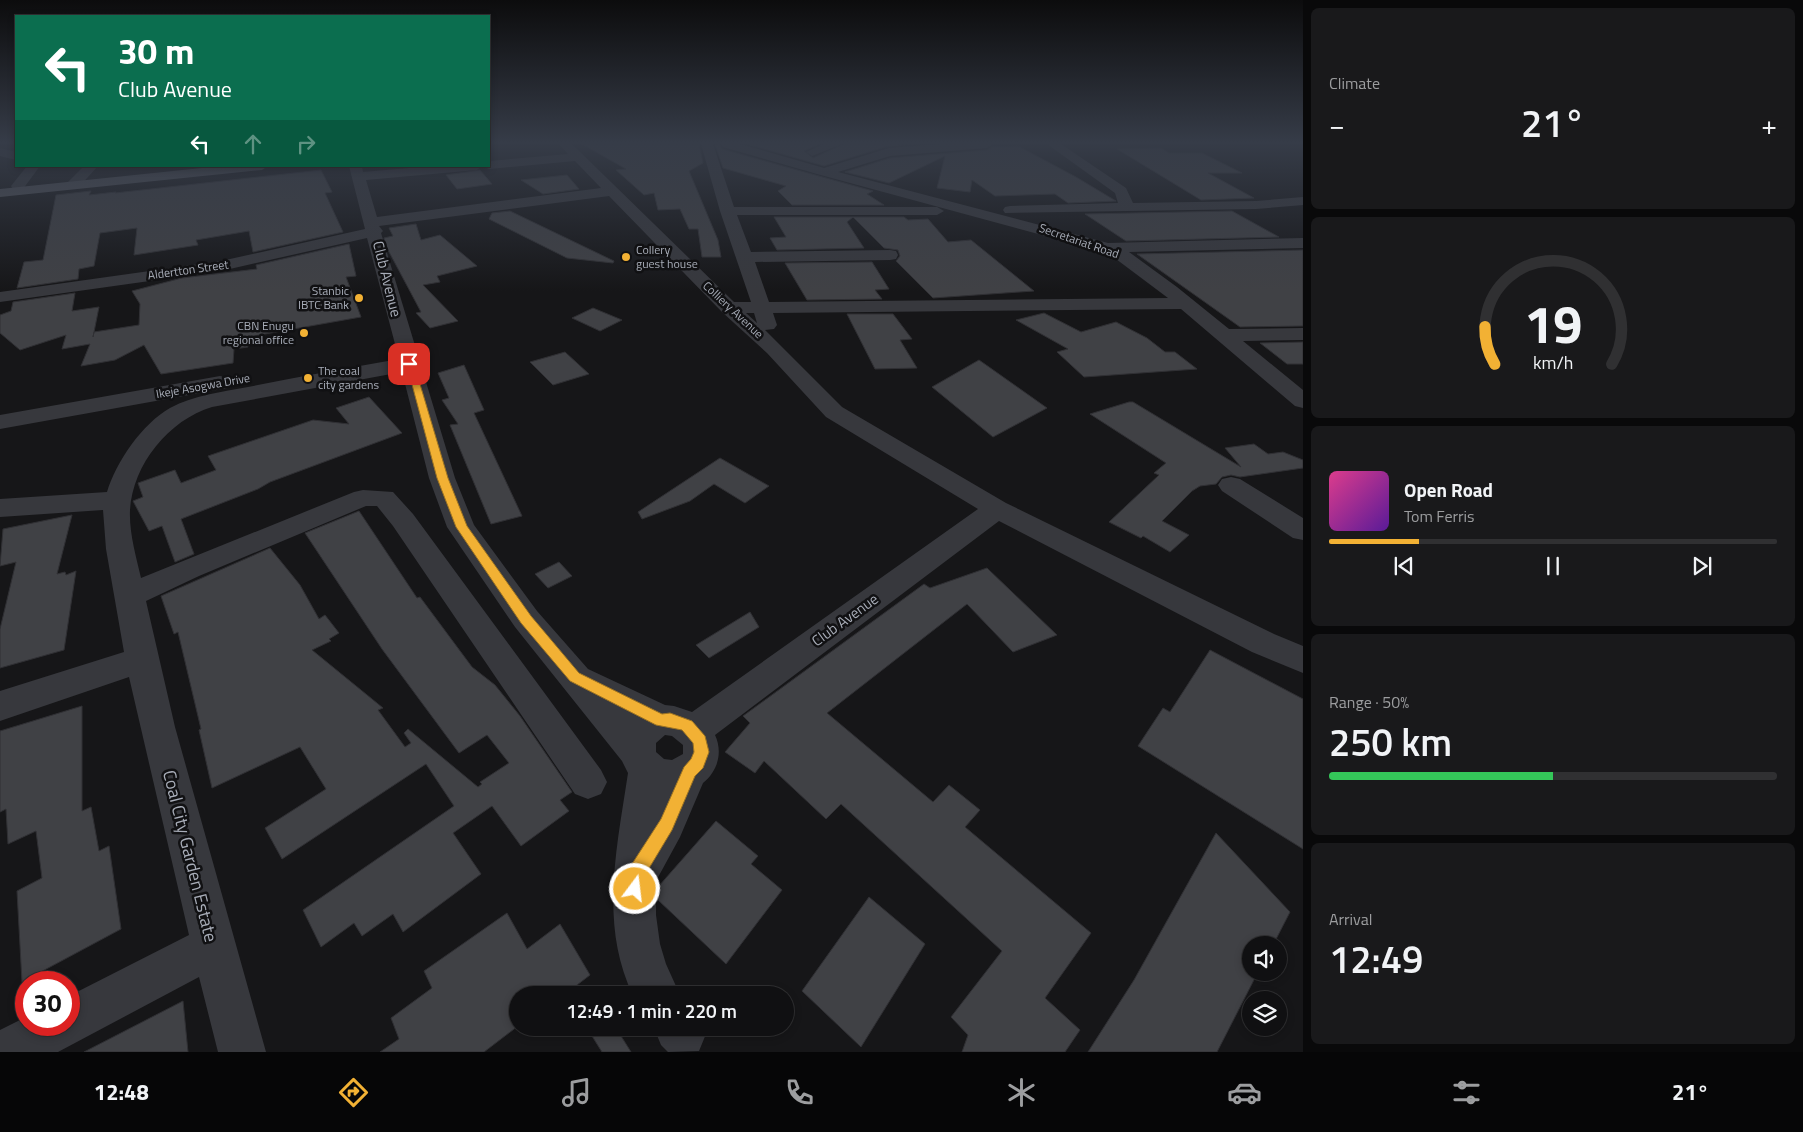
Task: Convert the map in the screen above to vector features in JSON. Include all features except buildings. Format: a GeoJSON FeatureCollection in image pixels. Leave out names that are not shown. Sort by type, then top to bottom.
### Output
{"type":"FeatureCollection","features":[{"type":"Feature","properties":{"kind":"street","name":"Club Avenue"},"geometry":{"type":"LineString","coordinates":[[363,193],[442,478],[462,527],[526,619],[642,761]]}},
{"type":"Feature","properties":{"kind":"street","name":"Aldertton Street"},"geometry":{"type":"LineString","coordinates":[[0,297],[228,265],[373,227],[598,193]]}},
{"type":"Feature","properties":{"kind":"street","name":"Colliery Avenue"},"geometry":{"type":"LineString","coordinates":[[614,193],[729,308],[774,348],[834,412],[997,509],[1263,643],[1303,660]]}},
{"type":"Feature","properties":{"kind":"street"},"geometry":{"type":"LineString","coordinates":[[722,193],[763,309],[774,348]]}},
{"type":"Feature","properties":{"kind":"street","name":"Secretariat Road"},"geometry":{"type":"LineString","coordinates":[[908,193],[1107,248],[1122,255],[1185,303],[1303,401]]}},
{"type":"Feature","properties":{"kind":"street"},"geometry":{"type":"LineString","coordinates":[[1122,193],[1127,208]]}},
{"type":"Feature","properties":{"kind":"street"},"geometry":{"type":"LineString","coordinates":[[1127,193],[1170,207]]}},
{"type":"Feature","properties":{"kind":"street"},"geometry":{"type":"LineString","coordinates":[[727,211],[978,211],[1256,205],[1303,201]]}},
{"type":"Feature","properties":{"kind":"street"},"geometry":{"type":"LineString","coordinates":[[1256,205],[1280,219]]}},
{"type":"Feature","properties":{"kind":"street"},"geometry":{"type":"LineString","coordinates":[[1107,248],[1303,243]]}},
{"type":"Feature","properties":{"kind":"street"},"geometry":{"type":"LineString","coordinates":[[745,257],[890,255]]}},
{"type":"Feature","properties":{"kind":"street"},"geometry":{"type":"LineString","coordinates":[[729,308],[1185,303]]}},
{"type":"Feature","properties":{"kind":"street"},"geometry":{"type":"LineString","coordinates":[[1223,335],[1303,334]]}},
{"type":"Feature","properties":{"kind":"street","name":"Ikeje Asogwa Drive"},"geometry":{"type":"LineString","coordinates":[[0,422],[408,358]]}},
{"type":"Feature","properties":{"kind":"street","name":"Coal City Garden Estate"},"geometry":{"type":"LineString","coordinates":[[242,1052],[140,660],[117,519],[118,500],[132,465],[156,432],[180,412],[210,401],[408,358]]}},
{"type":"Feature","properties":{"kind":"street"},"geometry":{"type":"LineString","coordinates":[[1231,485],[1303,531]]}},
{"type":"Feature","properties":{"kind":"street"},"geometry":{"type":"LineString","coordinates":[[130,596],[189,569],[362,498],[384,498],[403,520],[588,782]]}},
{"type":"Feature","properties":{"kind":"street"},"geometry":{"type":"LineString","coordinates":[[0,508],[118,500]]}},
{"type":"Feature","properties":{"kind":"street","name":"Club Avenue"},"geometry":{"type":"LineString","coordinates":[[652,986],[643,967],[637,938],[634,905],[642,761],[637,743],[645,728],[678,726],[997,509]]}},
{"type":"Feature","properties":{"kind":"street"},"geometry":{"type":"LineString","coordinates":[[0,706],[140,660]]}},
{"type":"Feature","properties":{"kind":"street","name":"Club Avenue"},"geometry":{"type":"LineString","coordinates":[[574,677],[678,726],[700,740],[701,752],[697,763],[689,772],[666,824],[636,873]]}},
{"type":"Feature","properties":{"kind":"street"},"geometry":{"type":"LineString","coordinates":[[642,761],[660,776],[675,777],[689,772]]}},
{"type":"Feature","properties":{"kind":"street"},"geometry":{"type":"LineString","coordinates":[[80,1015],[213,946]]}},
{"type":"Feature","properties":{"kind":"street"},"geometry":{"type":"LineString","coordinates":[[8,1052],[39,1036]]}},
{"type":"Feature","properties":{"kind":"place","name":"Collery guest house"},"geometry":{"type":"Point","coordinates":[626,257]}},
{"type":"Feature","properties":{"kind":"place","name":"Stanbic IBTC Bank"},"geometry":{"type":"Point","coordinates":[359,298]}},
{"type":"Feature","properties":{"kind":"place","name":"CBN Enugu regional office"},"geometry":{"type":"Point","coordinates":[304,333]}},
{"type":"Feature","properties":{"kind":"place","name":"The coal city gardens"},"geometry":{"type":"Point","coordinates":[308,378]}},
{"type":"Feature","properties":{"kind":"route"},"geometry":{"type":"LineString","coordinates":[[409,364],[442,478],[462,527],[526,619],[574,677],[661,720],[679,721],[687,725],[700,740],[701,752],[697,763],[689,772],[666,824],[636,873],[635,889]]}}]}
